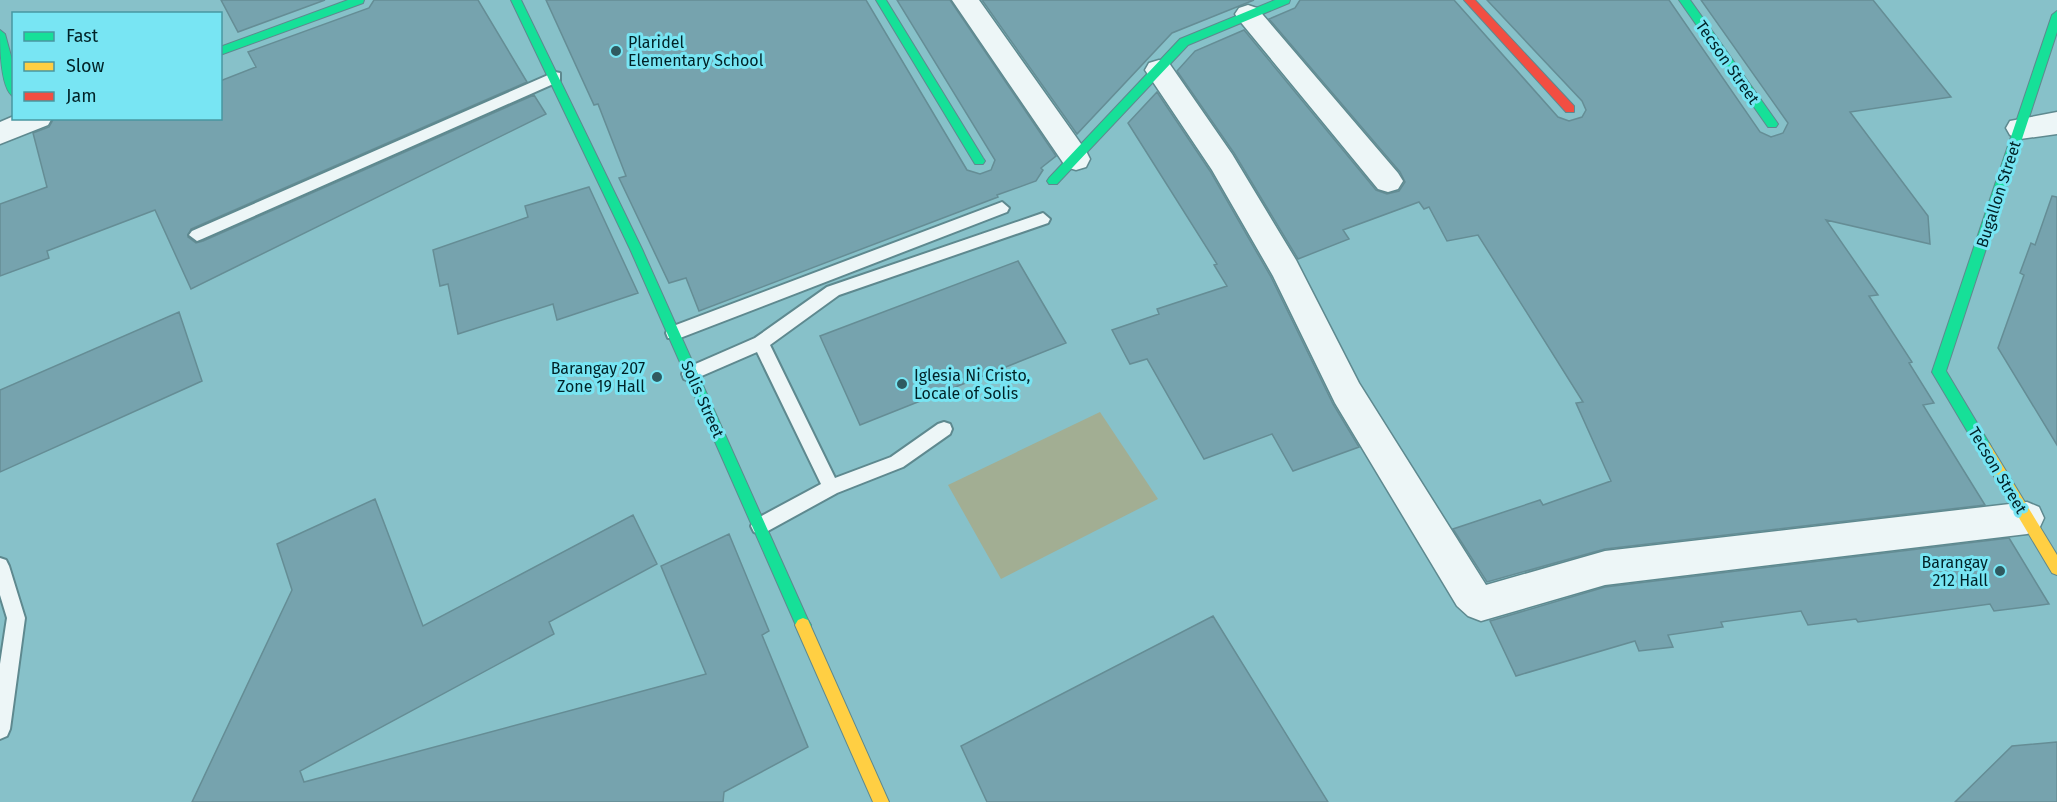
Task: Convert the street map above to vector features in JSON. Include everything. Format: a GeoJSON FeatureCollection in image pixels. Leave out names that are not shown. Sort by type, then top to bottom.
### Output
{"type":"FeatureCollection","features":[{"type":"Feature","properties":{"kind":"street"},"geometry":{"type":"LineString","coordinates":[[222,50],[359,0]]}},
{"type":"Feature","properties":{"kind":"street","name":"Solis Street"},"geometry":{"type":"LineString","coordinates":[[516,0],[555,77],[674,333],[690,374],[760,526],[880,802]]}},
{"type":"Feature","properties":{"kind":"street"},"geometry":{"type":"LineString","coordinates":[[880,0],[979,161]]}},
{"type":"Feature","properties":{"kind":"street"},"geometry":{"type":"LineString","coordinates":[[965,0],[1076,159]]}},
{"type":"Feature","properties":{"kind":"street"},"geometry":{"type":"LineString","coordinates":[[1053,181],[1184,42],[1285,0]]}},
{"type":"Feature","properties":{"kind":"street"},"geometry":{"type":"LineString","coordinates":[[1468,0],[1570,109]]}},
{"type":"Feature","properties":{"kind":"street","name":"Tecson Street"},"geometry":{"type":"LineString","coordinates":[[1684,0],[1772,124]]}},
{"type":"Feature","properties":{"kind":"street"},"geometry":{"type":"LineString","coordinates":[[1248,14],[1388,181]]}},
{"type":"Feature","properties":{"kind":"street","name":"Bugallon Street"},"geometry":{"type":"LineString","coordinates":[[1939,372],[2057,15]]}},
{"type":"Feature","properties":{"kind":"street"},"geometry":{"type":"LineString","coordinates":[[0,34],[12,85]]}},
{"type":"Feature","properties":{"kind":"street"},"geometry":{"type":"LineString","coordinates":[[1159,70],[1222,162],[1285,269],[1347,393],[1470,594],[1481,604],[1605,568],[2027,518]]}},
{"type":"Feature","properties":{"kind":"street"},"geometry":{"type":"LineString","coordinates":[[2020,128],[2057,123]]}},
{"type":"Feature","properties":{"kind":"street","name":"Tecson Street"},"geometry":{"type":"LineString","coordinates":[[1939,372],[2057,568]]}},
{"type":"Feature","properties":{"kind":"lane"},"geometry":{"type":"LineString","coordinates":[[197,235],[555,77]]}},
{"type":"Feature","properties":{"kind":"lane"},"geometry":{"type":"LineString","coordinates":[[674,333],[1002,208]]}},
{"type":"Feature","properties":{"kind":"lane"},"geometry":{"type":"LineString","coordinates":[[690,374],[761,343],[813,303],[833,291],[1043,219]]}},
{"type":"Feature","properties":{"kind":"lane"},"geometry":{"type":"LineString","coordinates":[[761,343],[831,487]]}},
{"type":"Feature","properties":{"kind":"lane"},"geometry":{"type":"LineString","coordinates":[[760,526],[831,487],[897,462],[944,429]]}},
{"type":"Feature","properties":{"kind":"lane"},"geometry":{"type":"LineString","coordinates":[[0,566],[16,618],[0,729]]}},
{"type":"Feature","properties":{"kind":"green space"},"geometry":{"type":"Polygon","coordinates":[[[1100,412],[1158,499],[1001,579],[948,485],[1100,412]]]}},
{"type":"Feature","properties":{"kind":"building"},"geometry":{"type":"Polygon","coordinates":[[[221,0],[325,0],[238,32],[221,0]]]}},
{"type":"Feature","properties":{"kind":"building"},"geometry":{"type":"Polygon","coordinates":[[[374,0],[478,0],[527,82],[191,229],[188,237],[196,243],[203,241],[534,95],[546,114],[191,289],[155,210],[47,251],[49,258],[0,276],[0,204],[47,187],[33,133],[49,127],[53,120],[222,120],[222,80],[256,67],[248,52],[369,8],[374,0]]]}},
{"type":"Feature","properties":{"kind":"building"},"geometry":{"type":"Polygon","coordinates":[[[546,0],[866,0],[967,170],[980,174],[991,170],[995,160],[897,0],[950,0],[1056,156],[1041,168],[1043,170],[1036,181],[699,311],[686,278],[669,283],[619,178],[626,176],[598,104],[594,105],[546,0]]]}},
{"type":"Feature","properties":{"kind":"building"},"geometry":{"type":"Polygon","coordinates":[[[982,0],[1254,0],[1172,33],[1077,134],[982,0]]]}},
{"type":"Feature","properties":{"kind":"building"},"geometry":{"type":"Polygon","coordinates":[[[1300,0],[1454,0],[1558,117],[1569,121],[1582,117],[1586,110],[1582,101],[1487,0],[1669,0],[1760,132],[1771,137],[1783,133],[1788,123],[1701,0],[1873,0],[1951,97],[1850,112],[1928,216],[1930,244],[1826,220],[1878,295],[1869,296],[1912,362],[1909,363],[1934,403],[1923,405],[1985,505],[1605,549],[1487,582],[1453,529],[1540,500],[1543,505],[1611,481],[1576,403],[1583,402],[1478,235],[1447,241],[1429,207],[1424,209],[1419,202],[1343,230],[1349,239],[1298,259],[1234,153],[1177,71],[1195,51],[1244,30],[1376,190],[1387,194],[1399,191],[1405,182],[1400,172],[1269,19],[1295,8],[1300,0]]]}},
{"type":"Feature","properties":{"kind":"building"},"geometry":{"type":"Polygon","coordinates":[[[1157,92],[1210,171],[1271,277],[1333,404],[1359,447],[1293,471],[1272,434],[1204,459],[1147,359],[1130,364],[1112,330],[1159,314],[1157,309],[1227,286],[1214,265],[1217,264],[1128,123],[1157,92]]]}},
{"type":"Feature","properties":{"kind":"building"},"geometry":{"type":"Polygon","coordinates":[[[589,187],[638,293],[557,320],[553,304],[458,334],[448,284],[440,286],[433,250],[528,217],[525,206],[589,187]]]}},
{"type":"Feature","properties":{"kind":"building"},"geometry":{"type":"Polygon","coordinates":[[[2052,196],[2057,197],[2057,445],[1998,348],[2024,275],[2020,273],[2031,243],[2035,245],[2052,196]]]}},
{"type":"Feature","properties":{"kind":"building","name":"Iglesia Ni Cristo, Locale of Solis"},"geometry":{"type":"Polygon","coordinates":[[[1018,261],[1066,343],[860,425],[820,336],[1018,261]]]}},
{"type":"Feature","properties":{"kind":"building"},"geometry":{"type":"Polygon","coordinates":[[[179,312],[202,381],[0,472],[0,390],[179,312]]]}},
{"type":"Feature","properties":{"kind":"building"},"geometry":{"type":"Polygon","coordinates":[[[375,499],[423,626],[633,515],[657,564],[549,622],[554,634],[300,771],[304,782],[706,674],[661,566],[729,534],[769,631],[762,635],[808,747],[724,792],[723,802],[192,802],[292,590],[277,544],[375,499]]]}},
{"type":"Feature","properties":{"kind":"building"},"geometry":{"type":"Polygon","coordinates":[[[2009,538],[2049,604],[1994,611],[1990,604],[1858,622],[1856,619],[1808,625],[1801,611],[1721,622],[1723,627],[1668,635],[1673,647],[1639,651],[1635,641],[1516,676],[1490,621],[1605,587],[2009,538]]]}},
{"type":"Feature","properties":{"kind":"building"},"geometry":{"type":"Polygon","coordinates":[[[1213,616],[1328,802],[987,802],[961,746],[1213,616]]]}},
{"type":"Feature","properties":{"kind":"building"},"geometry":{"type":"Polygon","coordinates":[[[2057,742],[2057,802],[1955,802],[2012,746],[2057,742]]]}},
{"type":"Feature","properties":{"kind":"traffic: fast"},"geometry":{"type":"LineString","coordinates":[[222,50],[359,0]]}},
{"type":"Feature","properties":{"kind":"traffic: fast"},"geometry":{"type":"LineString","coordinates":[[516,0],[636,249],[803,625]]}},
{"type":"Feature","properties":{"kind":"traffic: fast"},"geometry":{"type":"LineString","coordinates":[[881,0],[979,161]]}},
{"type":"Feature","properties":{"kind":"traffic: fast"},"geometry":{"type":"LineString","coordinates":[[1053,181],[1184,42],[1285,0]]}},
{"type":"Feature","properties":{"kind":"traffic: fast"},"geometry":{"type":"LineString","coordinates":[[1684,0],[1772,124]]}},
{"type":"Feature","properties":{"kind":"traffic: fast"},"geometry":{"type":"LineString","coordinates":[[1984,447],[1939,372],[2057,15]]}},
{"type":"Feature","properties":{"kind":"traffic: fast"},"geometry":{"type":"LineString","coordinates":[[0,34],[12,85]]}},
{"type":"Feature","properties":{"kind":"traffic: slow"},"geometry":{"type":"LineString","coordinates":[[1984,447],[2057,568]]}},
{"type":"Feature","properties":{"kind":"traffic: slow"},"geometry":{"type":"LineString","coordinates":[[803,625],[881,802]]}},
{"type":"Feature","properties":{"kind":"traffic: jam"},"geometry":{"type":"LineString","coordinates":[[1469,0],[1570,109]]}},
{"type":"Feature","properties":{"kind":"place","name":"Plaridel Elementary School"},"geometry":{"type":"Point","coordinates":[616,51]}},
{"type":"Feature","properties":{"kind":"place","name":"Barangay 207 Zone 19 Hall"},"geometry":{"type":"Point","coordinates":[657,377]}},
{"type":"Feature","properties":{"kind":"place","name":"Iglesia Ni Cristo, Locale of Solis"},"geometry":{"type":"Point","coordinates":[902,384]}},
{"type":"Feature","properties":{"kind":"place","name":"Barangay 212 Hall"},"geometry":{"type":"Point","coordinates":[2000,571]}}]}
